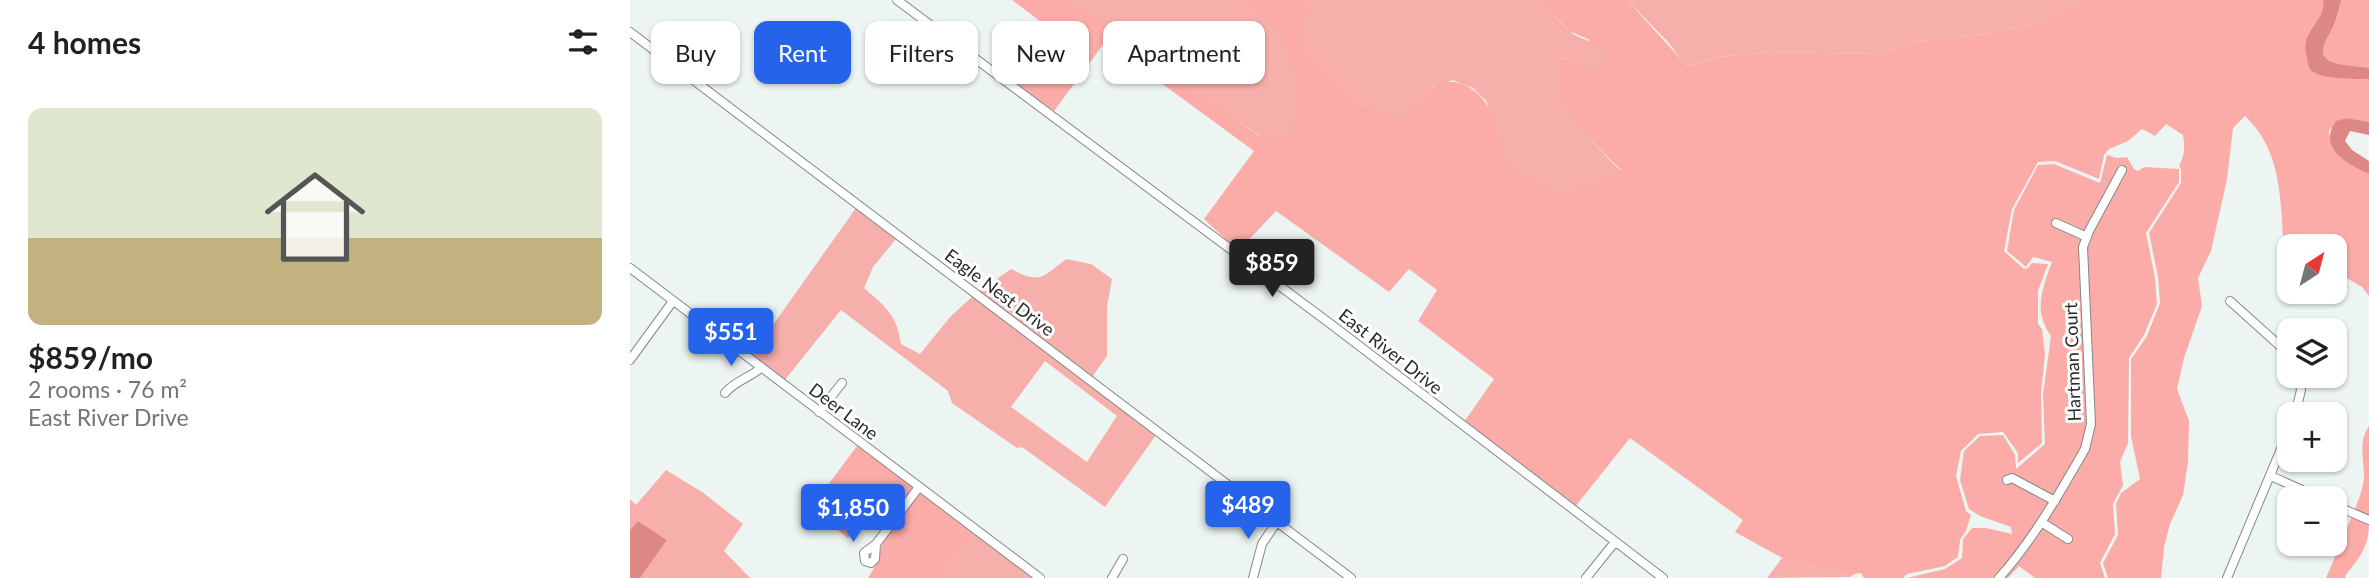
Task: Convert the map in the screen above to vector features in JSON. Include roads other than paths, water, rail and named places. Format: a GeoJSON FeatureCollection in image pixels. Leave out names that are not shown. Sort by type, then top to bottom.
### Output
{"type":"FeatureCollection","features":[{"type":"Feature","properties":{"kind":"street","name":"East River Drive"},"geometry":{"type":"LineString","coordinates":[[897,0],[1332,325],[1663,578]]}},
{"type":"Feature","properties":{"kind":"street","name":"Eagle Nest Drive"},"geometry":{"type":"LineString","coordinates":[[630,32],[1352,578]]}},
{"type":"Feature","properties":{"kind":"street","name":"Hartman Court"},"geometry":{"type":"LineString","coordinates":[[1999,578],[2041,522],[2085,449],[2091,424],[2083,258],[2087,237],[2122,170]]}},
{"type":"Feature","properties":{"kind":"street"},"geometry":{"type":"LineString","coordinates":[[2056,223],[2087,237]]}},
{"type":"Feature","properties":{"kind":"street","name":"Deer Lane"},"geometry":{"type":"LineString","coordinates":[[630,268],[1040,578]]}},
{"type":"Feature","properties":{"kind":"street"},"geometry":{"type":"LineString","coordinates":[[630,359],[673,301]]}},
{"type":"Feature","properties":{"kind":"street"},"geometry":{"type":"LineString","coordinates":[[2231,301],[2277,343]]}},
{"type":"Feature","properties":{"kind":"street"},"geometry":{"type":"LineString","coordinates":[[725,393],[737,381],[761,368]]}},
{"type":"Feature","properties":{"kind":"street"},"geometry":{"type":"LineString","coordinates":[[818,412],[842,383]]}},
{"type":"Feature","properties":{"kind":"street"},"geometry":{"type":"LineString","coordinates":[[2227,578],[2277,461]]}},
{"type":"Feature","properties":{"kind":"street"},"geometry":{"type":"LineString","coordinates":[[2271,476],[2293,486]]}},
{"type":"Feature","properties":{"kind":"street"},"geometry":{"type":"LineString","coordinates":[[2007,480],[2012,478],[2021,481],[2054,501]]}},
{"type":"Feature","properties":{"kind":"street"},"geometry":{"type":"LineString","coordinates":[[876,544],[919,487]]}},
{"type":"Feature","properties":{"kind":"street"},"geometry":{"type":"LineString","coordinates":[[2347,511],[2369,520]]}},
{"type":"Feature","properties":{"kind":"street"},"geometry":{"type":"LineString","coordinates":[[2041,522],[2068,539]]}},
{"type":"Feature","properties":{"kind":"street"},"geometry":{"type":"LineString","coordinates":[[1253,578],[1262,544],[1276,523]]}},
{"type":"Feature","properties":{"kind":"street"},"geometry":{"type":"LineString","coordinates":[[1586,578],[1615,542]]}},
{"type":"Feature","properties":{"kind":"street"},"geometry":{"type":"LineString","coordinates":[[1112,578],[1122,559]]}}]}
